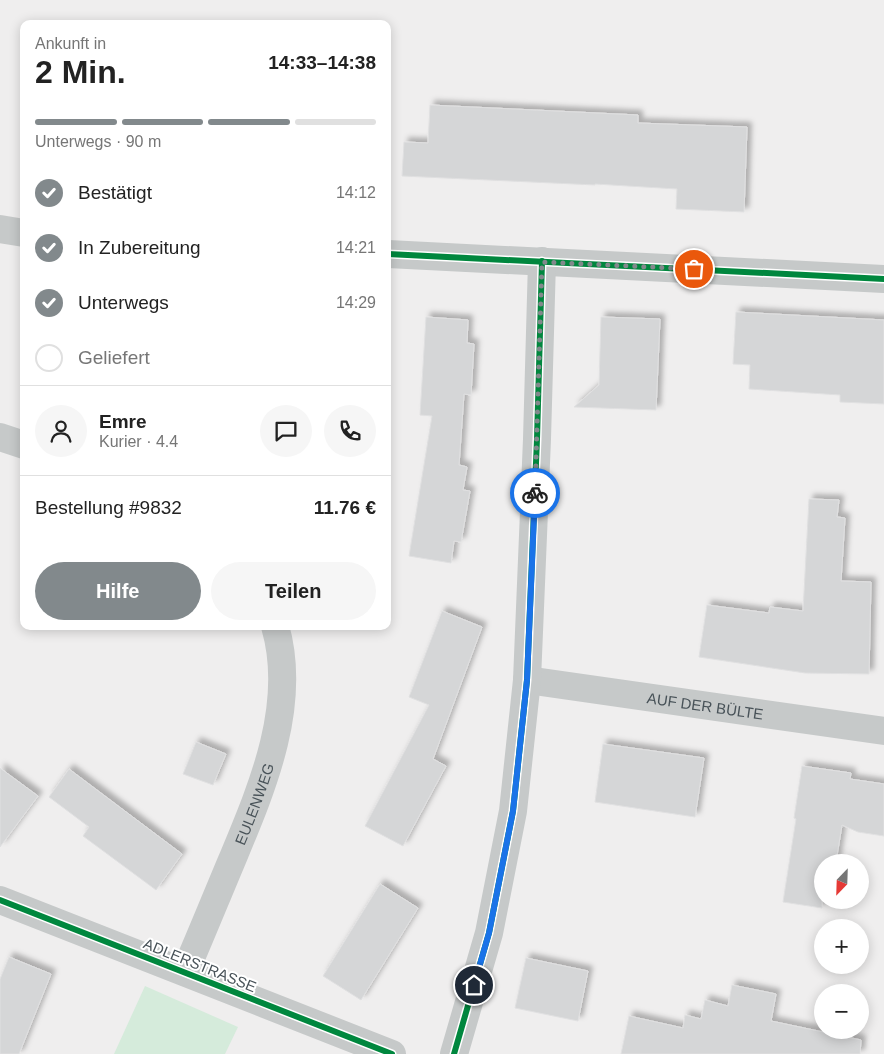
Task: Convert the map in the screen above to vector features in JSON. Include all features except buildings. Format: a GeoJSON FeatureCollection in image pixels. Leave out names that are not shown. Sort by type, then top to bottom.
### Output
{"type":"FeatureCollection","features":[{"type":"Feature","properties":{"kind":"street"},"geometry":{"type":"LineString","coordinates":[[0,229],[20,232]]}},
{"type":"Feature","properties":{"kind":"street"},"geometry":{"type":"LineString","coordinates":[[391,254],[884,279]]}},
{"type":"Feature","properties":{"kind":"street"},"geometry":{"type":"LineString","coordinates":[[454,1054],[489,933],[512,820],[527,680],[542,262]]}},
{"type":"Feature","properties":{"kind":"street"},"geometry":{"type":"LineString","coordinates":[[0,437],[20,444]]}},
{"type":"Feature","properties":{"kind":"street","name":"EULENWEG"},"geometry":{"type":"LineString","coordinates":[[185,972],[258,797],[274,746],[282,693],[281,646],[276,630]]}},
{"type":"Feature","properties":{"kind":"street","name":"AUF DER BÜLTE"},"geometry":{"type":"LineString","coordinates":[[527,680],[884,731]]}},
{"type":"Feature","properties":{"kind":"street","name":"ADLERSTRASSE"},"geometry":{"type":"LineString","coordinates":[[0,900],[392,1054]]}},
{"type":"Feature","properties":{"kind":"green space"},"geometry":{"type":"Polygon","coordinates":[[[145,986],[238,1027],[225,1054],[114,1054],[145,986]]]}},
{"type":"Feature","properties":{"kind":"cycle path"},"geometry":{"type":"LineString","coordinates":[[391,254],[884,279]]}},
{"type":"Feature","properties":{"kind":"cycle path"},"geometry":{"type":"LineString","coordinates":[[454,1054],[489,933],[513,811],[527,680],[542,261]]}},
{"type":"Feature","properties":{"kind":"cycle path"},"geometry":{"type":"LineString","coordinates":[[0,900],[392,1054]]}},
{"type":"Feature","properties":{"kind":"way so far"},"geometry":{"type":"LineString","coordinates":[[535,493],[542,262],[694,269]]}},
{"type":"Feature","properties":{"kind":"route"},"geometry":{"type":"LineString","coordinates":[[474,985],[489,933],[513,811],[527,680],[535,493]]}}]}
